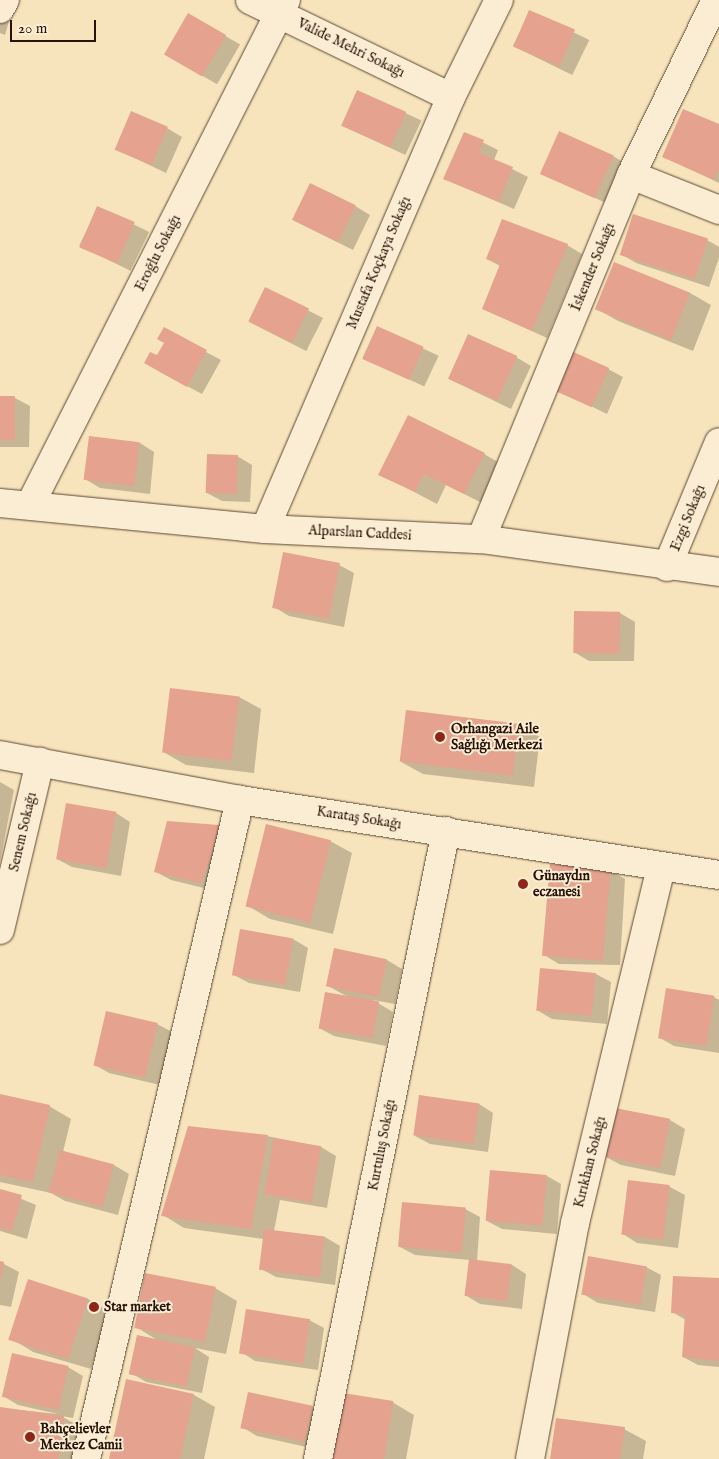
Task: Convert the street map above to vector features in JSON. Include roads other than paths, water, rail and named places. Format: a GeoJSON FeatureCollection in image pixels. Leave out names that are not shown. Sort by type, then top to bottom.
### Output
{"type":"FeatureCollection","features":[{"type":"Feature","properties":{"kind":"street"},"geometry":{"type":"LineString","coordinates":[[0,9],[5,0]]}},
{"type":"Feature","properties":{"kind":"street","name":"Valide Mehri Sokağı"},"geometry":{"type":"LineString","coordinates":[[250,0],[283,6],[451,97]]}},
{"type":"Feature","properties":{"kind":"street","name":"Mustafa Koçkaya Sokağı"},"geometry":{"type":"LineString","coordinates":[[265,529],[451,97],[499,0]]}},
{"type":"Feature","properties":{"kind":"street","name":"İskender Sokağı"},"geometry":{"type":"LineString","coordinates":[[481,539],[631,175],[716,0]]}},
{"type":"Feature","properties":{"kind":"street","name":"Eroğlu Sokağı"},"geometry":{"type":"LineString","coordinates":[[30,505],[283,6]]}},
{"type":"Feature","properties":{"kind":"street"},"geometry":{"type":"LineString","coordinates":[[631,175],[719,210]]}},
{"type":"Feature","properties":{"kind":"street","name":"Ezgi Sokağı"},"geometry":{"type":"LineString","coordinates":[[667,567],[719,442]]}},
{"type":"Feature","properties":{"kind":"street","name":"Alparslan Caddesi"},"geometry":{"type":"LineString","coordinates":[[0,503],[265,529],[481,539],[667,567],[719,572]]}},
{"type":"Feature","properties":{"kind":"street","name":"Karataş Sokağı"},"geometry":{"type":"LineString","coordinates":[[0,755],[240,800],[719,875]]}},
{"type":"Feature","properties":{"kind":"street","name":"Senem Sokağı"},"geometry":{"type":"LineString","coordinates":[[0,930],[40,762]]}},
{"type":"Feature","properties":{"kind":"street"},"geometry":{"type":"LineString","coordinates":[[86,1459],[240,800]]}},
{"type":"Feature","properties":{"kind":"street","name":"Kurtuluş Sokağı"},"geometry":{"type":"LineString","coordinates":[[318,1459],[446,831]]}},
{"type":"Feature","properties":{"kind":"street","name":"Kırıkhan Sokağı"},"geometry":{"type":"LineString","coordinates":[[530,1459],[575,1223],[661,866]]}},
{"type":"Feature","properties":{"kind":"place","name":"Orhangazi Aile Sağlığı Merkezi"},"geometry":{"type":"Point","coordinates":[440,737]}},
{"type":"Feature","properties":{"kind":"place","name":"Günaydın eczanesi"},"geometry":{"type":"Point","coordinates":[523,884]}},
{"type":"Feature","properties":{"kind":"place","name":"Star market"},"geometry":{"type":"Point","coordinates":[94,1307]}},
{"type":"Feature","properties":{"kind":"place","name":"Bahçelievler Merkez Camii"},"geometry":{"type":"Point","coordinates":[30,1437]}}]}
